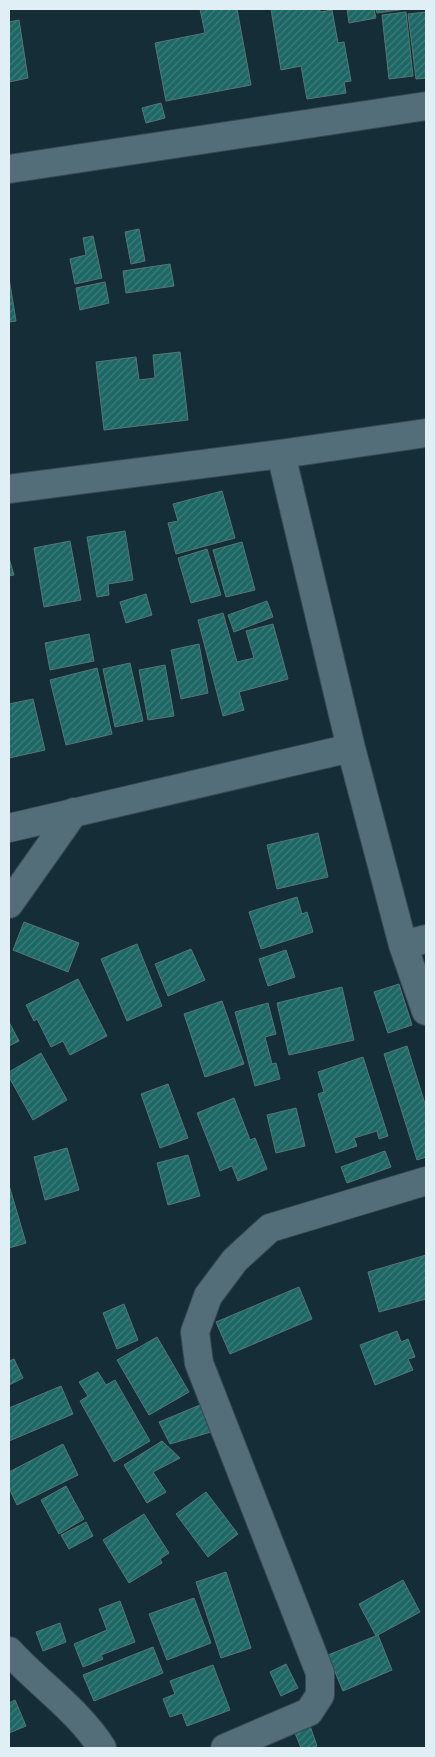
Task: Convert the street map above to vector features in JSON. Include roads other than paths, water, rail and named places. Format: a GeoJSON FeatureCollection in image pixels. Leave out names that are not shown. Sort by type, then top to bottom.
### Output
{"type":"FeatureCollection","features":[{"type":"Feature","properties":{"kind":"street"},"geometry":{"type":"LineString","coordinates":[[9,169],[426,106]]}},
{"type":"Feature","properties":{"kind":"street"},"geometry":{"type":"LineString","coordinates":[[9,489],[281,454],[426,433]]}},
{"type":"Feature","properties":{"kind":"street"},"geometry":{"type":"LineString","coordinates":[[281,454],[351,748],[415,942],[426,1011]]}},
{"type":"Feature","properties":{"kind":"street"},"geometry":{"type":"LineString","coordinates":[[9,828],[351,748]]}},
{"type":"Feature","properties":{"kind":"street"},"geometry":{"type":"LineString","coordinates":[[9,904],[74,812]]}},
{"type":"Feature","properties":{"kind":"street"},"geometry":{"type":"LineString","coordinates":[[225,1748],[310,1712],[320,1695],[320,1673],[199,1362],[195,1332],[208,1296],[213,1289],[234,1260],[270,1228],[426,1181]]}},
{"type":"Feature","properties":{"kind":"street"},"geometry":{"type":"LineString","coordinates":[[9,1651],[26,1670],[91,1731],[102,1748]]}}]}
